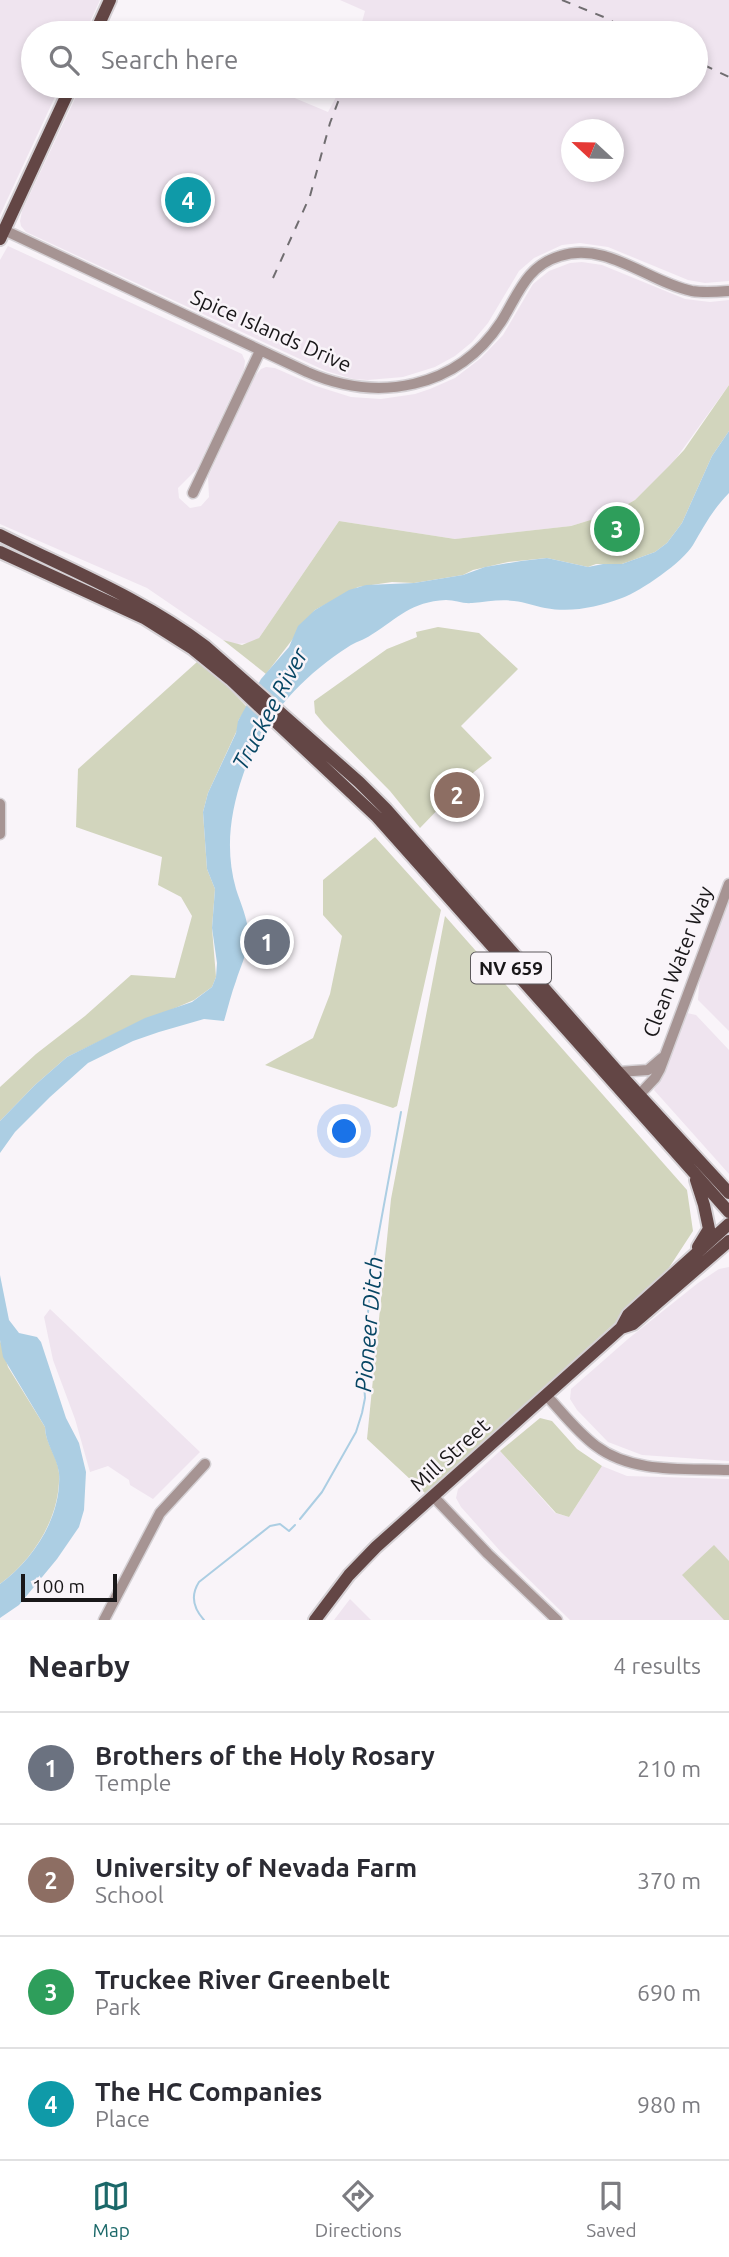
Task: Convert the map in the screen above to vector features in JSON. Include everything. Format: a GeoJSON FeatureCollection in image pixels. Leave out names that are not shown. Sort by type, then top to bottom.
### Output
{"type":"FeatureCollection","features":[{"type":"Feature","properties":{"kind":"main road"},"geometry":{"type":"LineString","coordinates":[[100,21],[110,0]]}},
{"type":"Feature","properties":{"kind":"main road"},"geometry":{"type":"LineString","coordinates":[[2,234],[65,98]]}},
{"type":"Feature","properties":{"kind":"main road","name":"NV 659"},"geometry":{"type":"LineString","coordinates":[[0,535],[100,582],[158,613],[205,646],[290,727],[377,817],[411,846],[729,1193]]}},
{"type":"Feature","properties":{"kind":"main road","name":"NV 659"},"geometry":{"type":"LineString","coordinates":[[0,552],[161,628],[240,682]]}},
{"type":"Feature","properties":{"kind":"main road","name":"NV 659"},"geometry":{"type":"LineString","coordinates":[[411,846],[729,1212]]}},
{"type":"Feature","properties":{"kind":"main road"},"geometry":{"type":"LineString","coordinates":[[683,1266],[705,1239],[709,1229],[702,1196],[691,1170]]}},
{"type":"Feature","properties":{"kind":"main road","name":"Mill Street"},"geometry":{"type":"LineString","coordinates":[[315,1620],[364,1559],[621,1328],[628,1315],[729,1224]]}},
{"type":"Feature","properties":{"kind":"main road","name":"Mill Street"},"geometry":{"type":"LineString","coordinates":[[621,1328],[633,1324],[729,1241]]}},
{"type":"Feature","properties":{"kind":"main road"},"geometry":{"type":"LineString","coordinates":[[682,1280],[697,1275],[717,1257],[729,1253]]}},
{"type":"Feature","properties":{"kind":"street","name":"Spice Islands Drive"},"geometry":{"type":"LineString","coordinates":[[2,234],[317,377],[351,387],[385,389],[418,383],[450,370],[494,332],[530,274],[549,260],[572,253],[607,257],[692,291],[729,291]]}},
{"type":"Feature","properties":{"kind":"street"},"geometry":{"type":"LineString","coordinates":[[193,493],[260,351]]}},
{"type":"Feature","properties":{"kind":"street"},"geometry":{"type":"LineString","coordinates":[[0,804],[0,834]]}},
{"type":"Feature","properties":{"kind":"street","name":"Clean Water Way"},"geometry":{"type":"LineString","coordinates":[[639,1095],[658,1074],[729,884]]}},
{"type":"Feature","properties":{"kind":"street","name":"Clean Water Way"},"geometry":{"type":"LineString","coordinates":[[618,1072],[648,1070],[659,1063],[664,1055]]}},
{"type":"Feature","properties":{"kind":"street"},"geometry":{"type":"LineString","coordinates":[[546,1395],[588,1439],[621,1460],[648,1466],[729,1470]]}},
{"type":"Feature","properties":{"kind":"street"},"geometry":{"type":"LineString","coordinates":[[104,1620],[162,1510],[205,1464]]}},
{"type":"Feature","properties":{"kind":"street"},"geometry":{"type":"LineString","coordinates":[[433,1496],[491,1557],[557,1620]]}},
{"type":"Feature","properties":{"kind":"shaded area"},"geometry":{"type":"Polygon","coordinates":[[[0,0],[100,0],[90,21],[21,21],[21,98],[54,98],[0,215],[0,0]]]}},
{"type":"Feature","properties":{"kind":"shaded area"},"geometry":{"type":"Polygon","coordinates":[[[340,0],[729,0],[729,281],[705,283],[688,280],[608,247],[580,243],[562,245],[534,258],[519,271],[488,323],[472,342],[455,356],[435,367],[403,377],[353,379],[326,371],[26,232],[21,226],[22,211],[75,98],[295,98],[328,112],[336,98],[708,98],[708,21],[362,21],[365,11],[340,0]]]}},
{"type":"Feature","properties":{"kind":"shaded area"},"geometry":{"type":"Polygon","coordinates":[[[8,246],[242,354],[244,369],[197,469],[178,488],[179,498],[190,508],[201,506],[209,497],[208,477],[255,376],[261,369],[275,368],[316,386],[351,397],[381,399],[430,389],[455,378],[481,358],[503,335],[533,284],[549,271],[570,263],[602,265],[685,299],[710,302],[729,300],[729,385],[672,464],[635,500],[610,514],[571,526],[455,539],[339,521],[259,638],[251,643],[234,644],[223,640],[147,588],[0,524],[0,260],[8,246]]]}},
{"type":"Feature","properties":{"kind":"shaded area"},"geometry":{"type":"Polygon","coordinates":[[[729,901],[729,1031],[698,1000],[704,964],[729,901]]]}},
{"type":"Feature","properties":{"kind":"shaded area"},"geometry":{"type":"Polygon","coordinates":[[[687,1013],[696,1015],[729,1050],[729,1174],[654,1090],[687,1013]]]}},
{"type":"Feature","properties":{"kind":"shaded area"},"geometry":{"type":"Polygon","coordinates":[[[729,1267],[729,1461],[642,1455],[608,1442],[577,1410],[570,1399],[571,1389],[698,1283],[719,1269],[729,1267]]]}},
{"type":"Feature","properties":{"kind":"shaded area"},"geometry":{"type":"Polygon","coordinates":[[[50,1309],[200,1452],[153,1499],[130,1485],[129,1480],[108,1466],[90,1472],[75,1419],[53,1360],[44,1317],[50,1309]]]}},
{"type":"Feature","properties":{"kind":"shaded area"},"geometry":{"type":"Polygon","coordinates":[[[500,1451],[555,1513],[569,1517],[602,1466],[627,1476],[729,1479],[729,1620],[570,1620],[501,1552],[456,1498],[458,1489],[500,1451]]]}},
{"type":"Feature","properties":{"kind":"shaded area"},"geometry":{"type":"Polygon","coordinates":[[[350,1599],[371,1620],[334,1620],[350,1599]]]}},
{"type":"Feature","properties":{"kind":"green space"},"geometry":{"type":"Polygon","coordinates":[[[729,385],[729,431],[712,456],[682,523],[667,543],[655,552],[622,564],[596,564],[588,567],[547,558],[508,562],[463,575],[414,583],[392,582],[358,587],[315,610],[266,674],[223,640],[242,645],[259,638],[339,521],[455,539],[571,526],[610,514],[635,500],[684,450],[729,385]]]}},
{"type":"Feature","properties":{"kind":"green space"},"geometry":{"type":"Polygon","coordinates":[[[438,627],[479,633],[518,669],[461,726],[492,758],[474,772],[420,828],[390,791],[324,724],[315,713],[314,701],[387,649],[417,637],[416,632],[438,627]]]}},
{"type":"Feature","properties":{"kind":"green space"},"geometry":{"type":"Polygon","coordinates":[[[197,662],[224,683],[247,707],[238,721],[238,728],[208,793],[203,812],[207,869],[215,889],[212,928],[216,977],[212,987],[194,1000],[67,1057],[0,1121],[0,1087],[131,975],[175,978],[192,916],[181,897],[158,885],[162,857],[76,827],[78,769],[197,662]]]}},
{"type":"Feature","properties":{"kind":"green space"},"geometry":{"type":"Polygon","coordinates":[[[375,837],[441,910],[397,1106],[393,1108],[265,1065],[313,1038],[330,994],[342,936],[323,915],[323,880],[375,837]]]}},
{"type":"Feature","properties":{"kind":"green space"},"geometry":{"type":"Polygon","coordinates":[[[445,916],[687,1190],[693,1231],[659,1283],[426,1494],[367,1439],[391,1199],[445,916]]]}},
{"type":"Feature","properties":{"kind":"green space"},"geometry":{"type":"Polygon","coordinates":[[[0,1340],[8,1367],[45,1427],[59,1473],[55,1506],[43,1536],[23,1563],[0,1584],[0,1340]]]}},
{"type":"Feature","properties":{"kind":"green space"},"geometry":{"type":"Polygon","coordinates":[[[540,1418],[552,1421],[577,1449],[602,1466],[569,1517],[556,1513],[500,1451],[540,1418]]]}},
{"type":"Feature","properties":{"kind":"green space"},"geometry":{"type":"Polygon","coordinates":[[[714,1545],[729,1561],[729,1620],[724,1620],[682,1575],[714,1545]]]}},
{"type":"Feature","properties":{"kind":"water","name":"Truckee River"},"geometry":{"type":"Polygon","coordinates":[[[729,431],[729,493],[713,511],[688,552],[640,589],[613,601],[575,609],[545,608],[509,600],[469,603],[434,601],[406,611],[314,672],[284,702],[260,737],[250,756],[235,803],[230,832],[231,860],[248,940],[224,1021],[204,1019],[159,1032],[133,1041],[88,1063],[15,1132],[0,1153],[0,1121],[67,1057],[145,1018],[192,1002],[212,987],[217,963],[212,928],[215,889],[207,869],[203,812],[208,793],[236,733],[238,721],[261,679],[289,647],[298,626],[315,610],[349,590],[366,585],[414,583],[463,575],[485,567],[547,558],[588,567],[622,564],[655,552],[667,543],[682,523],[712,456],[729,431]]]}},
{"type":"Feature","properties":{"kind":"water"},"geometry":{"type":"Polygon","coordinates":[[[0,1275],[9,1320],[19,1333],[37,1337],[41,1342],[66,1418],[79,1443],[86,1472],[84,1510],[79,1527],[19,1605],[0,1618],[0,1584],[24,1563],[43,1536],[56,1506],[59,1473],[45,1427],[3,1357],[0,1340],[0,1275]]]}},
{"type":"Feature","properties":{"kind":"waterway","name":"Pioneer Ditch"},"geometry":{"type":"LineString","coordinates":[[300,1519],[322,1492],[356,1432],[362,1413],[365,1398],[363,1366],[372,1270],[401,1112]]}},
{"type":"Feature","properties":{"kind":"waterway","name":"Pioneer Ditch"},"geometry":{"type":"LineString","coordinates":[[204,1620],[194,1602],[194,1592],[199,1582],[270,1526],[280,1524],[289,1531],[295,1525]]}},
{"type":"Feature","properties":{"kind":"railway"},"geometry":{"type":"LineString","coordinates":[[562,0],[611,21]]}},
{"type":"Feature","properties":{"kind":"railway"},"geometry":{"type":"LineString","coordinates":[[708,67],[729,77]]}},
{"type":"Feature","properties":{"kind":"railway"},"geometry":{"type":"LineString","coordinates":[[273,278],[310,196],[339,98]]}},
{"type":"Feature","properties":{"kind":"place","name":"The HC Companies"},"geometry":{"type":"Point","coordinates":[188,200]}},
{"type":"Feature","properties":{"kind":"place","name":"Truckee River Greenbelt"},"geometry":{"type":"Point","coordinates":[617,529]}},
{"type":"Feature","properties":{"kind":"place","name":"University of Nevada Farm"},"geometry":{"type":"Point","coordinates":[457,795]}},
{"type":"Feature","properties":{"kind":"place","name":"Brothers of the Holy Rosary"},"geometry":{"type":"Point","coordinates":[267,942]}}]}
